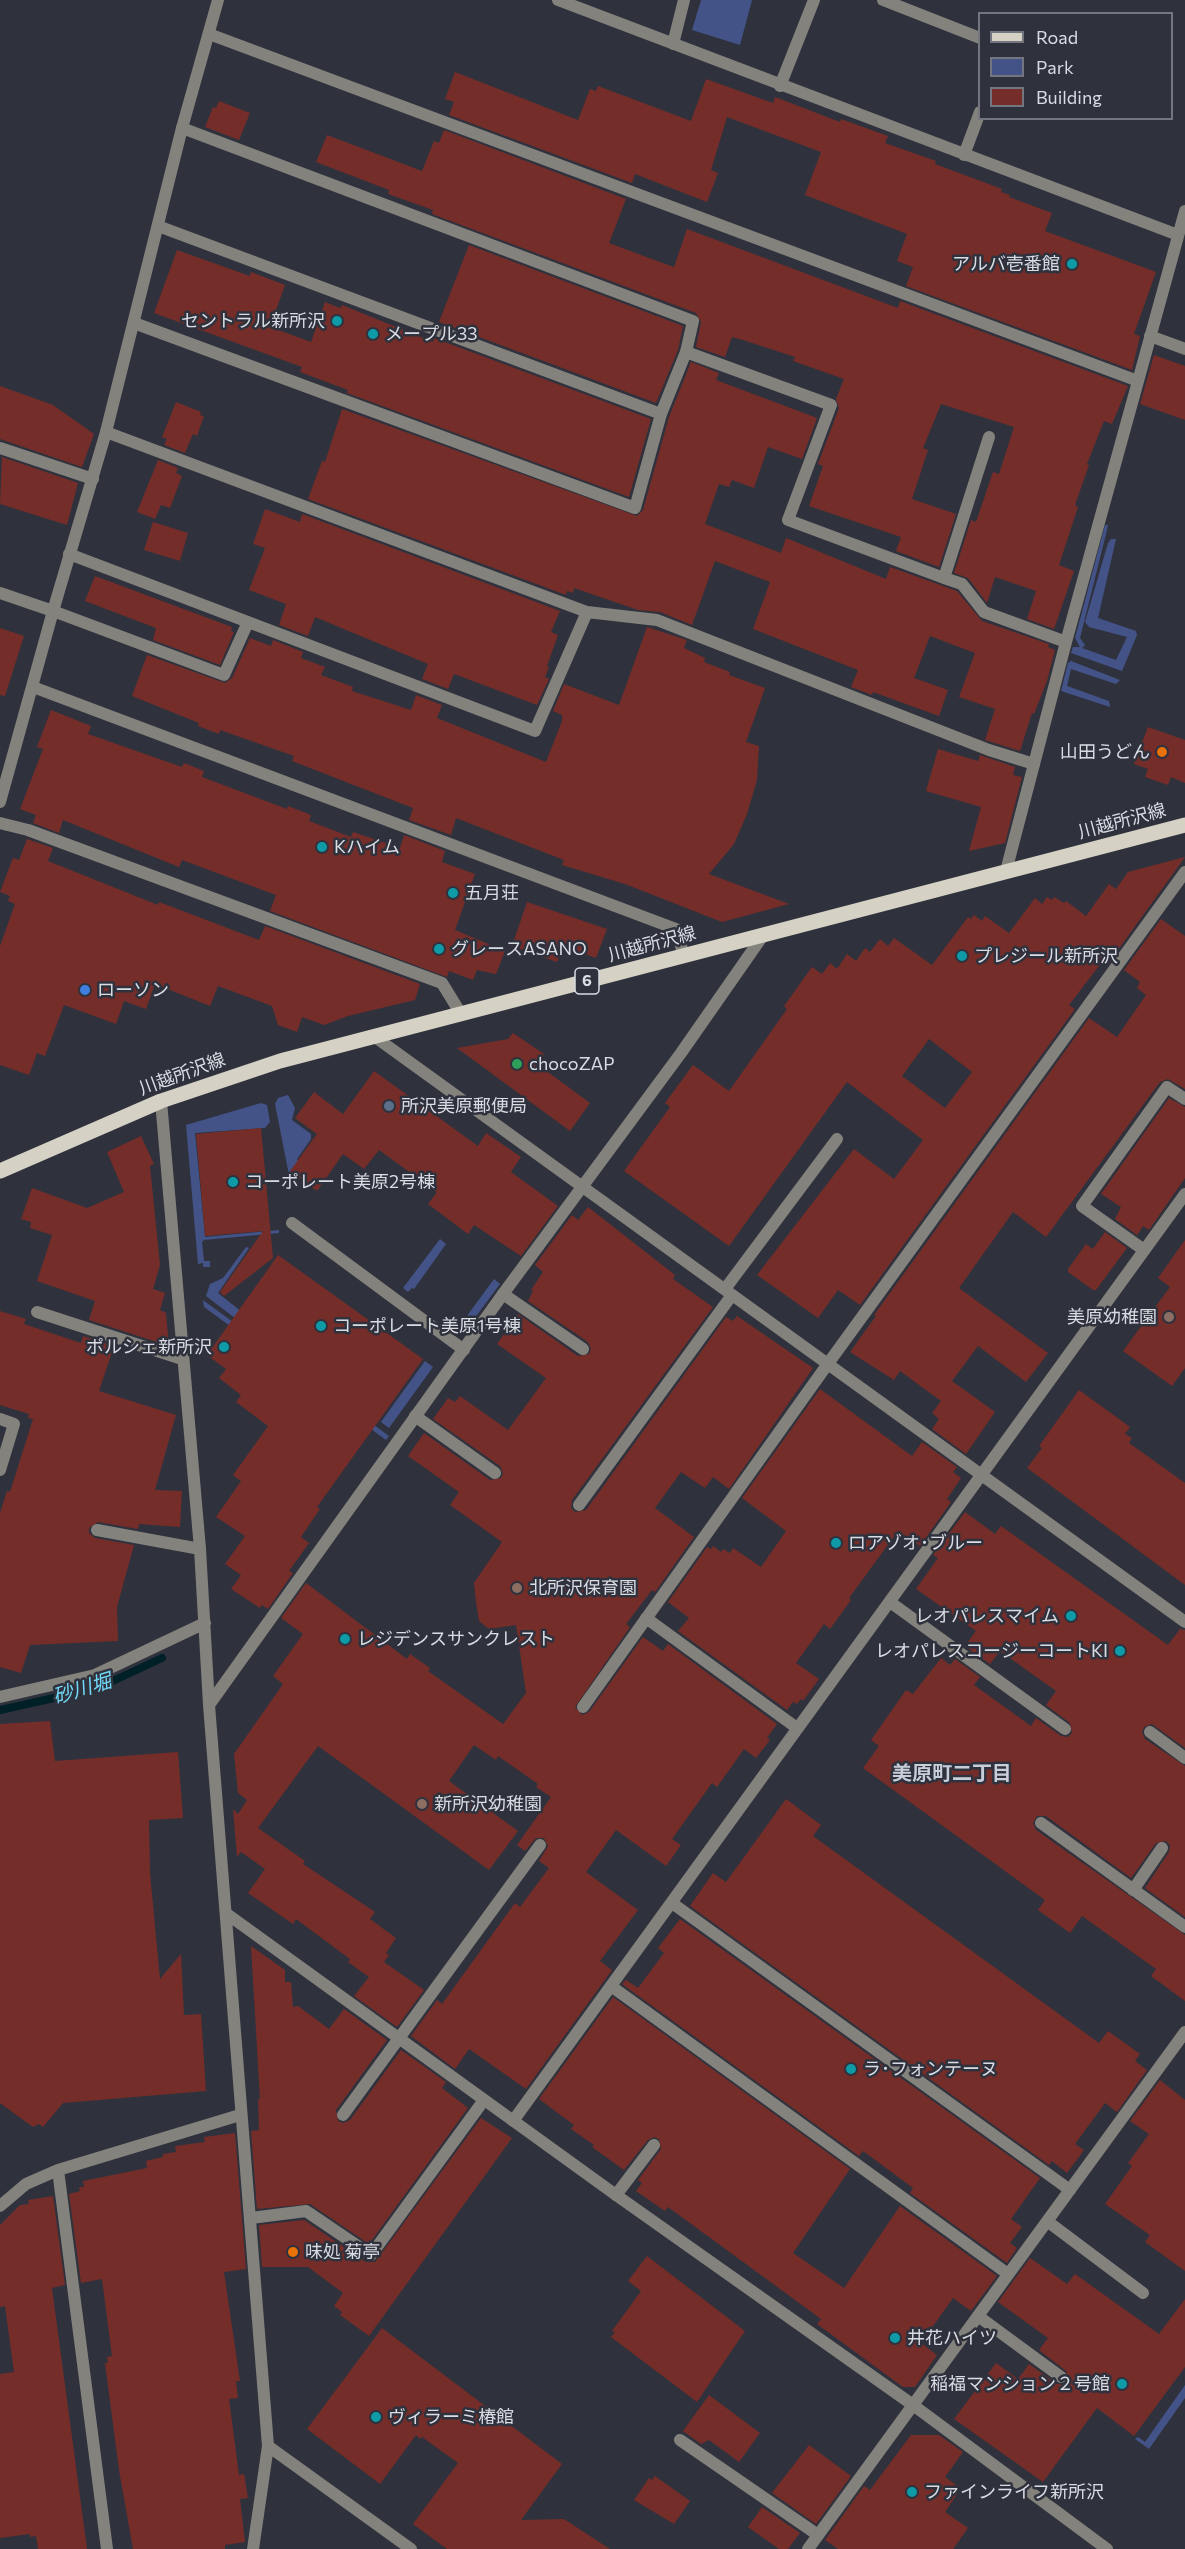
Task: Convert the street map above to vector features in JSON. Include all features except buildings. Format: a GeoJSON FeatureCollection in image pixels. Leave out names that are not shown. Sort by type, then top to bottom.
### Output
{"type":"FeatureCollection","features":[{"type":"Feature","properties":{"kind":"main road","name":"川越所沢線"},"geometry":{"type":"LineString","coordinates":[[0,1171],[161,1101],[280,1061],[1185,825]]}},
{"type":"Feature","properties":{"kind":"street"},"geometry":{"type":"LineString","coordinates":[[0,801],[2,782],[33,687],[69,554],[106,432],[182,128],[218,0]]}},
{"type":"Feature","properties":{"kind":"street"},"geometry":{"type":"LineString","coordinates":[[558,0],[1178,235]]}},
{"type":"Feature","properties":{"kind":"street"},"geometry":{"type":"LineString","coordinates":[[673,44],[684,0]]}},
{"type":"Feature","properties":{"kind":"street"},"geometry":{"type":"LineString","coordinates":[[780,86],[814,0]]}},
{"type":"Feature","properties":{"kind":"street"},"geometry":{"type":"LineString","coordinates":[[882,0],[978,37]]}},
{"type":"Feature","properties":{"kind":"street"},"geometry":{"type":"LineString","coordinates":[[209,34],[1138,381]]}},
{"type":"Feature","properties":{"kind":"street"},"geometry":{"type":"LineString","coordinates":[[964,155],[978,117]]}},
{"type":"Feature","properties":{"kind":"street"},"geometry":{"type":"LineString","coordinates":[[134,323],[635,508],[661,414],[686,352],[693,321],[182,128]]}},
{"type":"Feature","properties":{"kind":"street"},"geometry":{"type":"LineString","coordinates":[[1006,871],[1066,642],[1185,210]]}},
{"type":"Feature","properties":{"kind":"street"},"geometry":{"type":"LineString","coordinates":[[158,226],[661,414]]}},
{"type":"Feature","properties":{"kind":"street"},"geometry":{"type":"LineString","coordinates":[[1150,336],[1185,350]]}},
{"type":"Feature","properties":{"kind":"street"},"geometry":{"type":"LineString","coordinates":[[686,352],[831,405],[788,520],[962,584],[984,612],[1066,642]]}},
{"type":"Feature","properties":{"kind":"street"},"geometry":{"type":"LineString","coordinates":[[106,432],[586,612],[657,620],[989,750],[1034,764]]}},
{"type":"Feature","properties":{"kind":"street"},"geometry":{"type":"LineString","coordinates":[[944,578],[989,436]]}},
{"type":"Feature","properties":{"kind":"street"},"geometry":{"type":"LineString","coordinates":[[0,448],[93,479]]}},
{"type":"Feature","properties":{"kind":"street"},"geometry":{"type":"LineString","coordinates":[[69,554],[536,730],[586,612]]}},
{"type":"Feature","properties":{"kind":"street"},"geometry":{"type":"LineString","coordinates":[[0,593],[224,675],[248,622]]}},
{"type":"Feature","properties":{"kind":"street"},"geometry":{"type":"LineString","coordinates":[[33,687],[676,929],[684,956]]}},
{"type":"Feature","properties":{"kind":"street"},"geometry":{"type":"LineString","coordinates":[[0,823],[28,830],[442,983],[460,1014]]}},
{"type":"Feature","properties":{"kind":"street"},"geometry":{"type":"LineString","coordinates":[[583,1707],[827,1365],[1185,872]]}},
{"type":"Feature","properties":{"kind":"street"},"geometry":{"type":"LineString","coordinates":[[209,1705],[503,1294],[681,1053],[764,934]]}},
{"type":"Feature","properties":{"kind":"street"},"geometry":{"type":"LineString","coordinates":[[375,1037],[1185,1622]]}},
{"type":"Feature","properties":{"kind":"street"},"geometry":{"type":"LineString","coordinates":[[1144,1250],[1082,1206],[1167,1087],[1185,1100]]}},
{"type":"Feature","properties":{"kind":"street"},"geometry":{"type":"LineString","coordinates":[[161,1101],[200,1549],[209,1705],[227,1914],[240,2115],[251,2218],[267,2446],[253,2549]]}},
{"type":"Feature","properties":{"kind":"street"},"geometry":{"type":"LineString","coordinates":[[579,1505],[837,1139]]}},
{"type":"Feature","properties":{"kind":"street"},"geometry":{"type":"LineString","coordinates":[[513,2121],[1185,1194]]}},
{"type":"Feature","properties":{"kind":"street"},"geometry":{"type":"LineString","coordinates":[[292,1223],[464,1350]]}},
{"type":"Feature","properties":{"kind":"street"},"geometry":{"type":"LineString","coordinates":[[503,1294],[583,1349]]}},
{"type":"Feature","properties":{"kind":"street"},"geometry":{"type":"LineString","coordinates":[[37,1312],[182,1359]]}},
{"type":"Feature","properties":{"kind":"street"},"geometry":{"type":"LineString","coordinates":[[416,1416],[495,1473]]}},
{"type":"Feature","properties":{"kind":"street"},"geometry":{"type":"LineString","coordinates":[[0,1419],[14,1424],[0,1470]]}},
{"type":"Feature","properties":{"kind":"street"},"geometry":{"type":"LineString","coordinates":[[97,1530],[200,1549]]}},
{"type":"Feature","properties":{"kind":"street"},"geometry":{"type":"LineString","coordinates":[[890,1602],[1065,1730]]}},
{"type":"Feature","properties":{"kind":"street"},"geometry":{"type":"LineString","coordinates":[[646,1618],[797,1728]]}},
{"type":"Feature","properties":{"kind":"street"},"geometry":{"type":"LineString","coordinates":[[0,1697],[95,1675],[205,1623]]}},
{"type":"Feature","properties":{"kind":"street"},"geometry":{"type":"LineString","coordinates":[[1150,1732],[1185,1758]]}},
{"type":"Feature","properties":{"kind":"street"},"geometry":{"type":"LineString","coordinates":[[1041,1823],[1185,1927]]}},
{"type":"Feature","properties":{"kind":"street"},"geometry":{"type":"LineString","coordinates":[[342,2115],[540,1845]]}},
{"type":"Feature","properties":{"kind":"street"},"geometry":{"type":"LineString","coordinates":[[1133,1890],[1162,1848]]}},
{"type":"Feature","properties":{"kind":"street"},"geometry":{"type":"LineString","coordinates":[[672,1903],[1070,2190]]}},
{"type":"Feature","properties":{"kind":"street"},"geometry":{"type":"LineString","coordinates":[[227,1914],[616,2195],[913,2405],[1107,2549]]}},
{"type":"Feature","properties":{"kind":"street"},"geometry":{"type":"LineString","coordinates":[[611,1986],[1008,2274]]}},
{"type":"Feature","properties":{"kind":"street"},"geometry":{"type":"LineString","coordinates":[[808,2549],[1185,2032]]}},
{"type":"Feature","properties":{"kind":"street"},"geometry":{"type":"LineString","coordinates":[[251,2218],[306,2211],[371,2255],[484,2100]]}},
{"type":"Feature","properties":{"kind":"street"},"geometry":{"type":"LineString","coordinates":[[0,2206],[27,2184],[57,2170],[240,2115]]}},
{"type":"Feature","properties":{"kind":"street"},"geometry":{"type":"LineString","coordinates":[[616,2195],[654,2145]]}},
{"type":"Feature","properties":{"kind":"street"},"geometry":{"type":"LineString","coordinates":[[57,2170],[107,2549]]}},
{"type":"Feature","properties":{"kind":"street"},"geometry":{"type":"LineString","coordinates":[[1047,2221],[1143,2293]]}},
{"type":"Feature","properties":{"kind":"street"},"geometry":{"type":"LineString","coordinates":[[978,2316],[1061,2377]]}},
{"type":"Feature","properties":{"kind":"street"},"geometry":{"type":"LineString","coordinates":[[680,2440],[818,2535]]}},
{"type":"Feature","properties":{"kind":"street"},"geometry":{"type":"LineString","coordinates":[[267,2446],[411,2549]]}},
{"type":"Feature","properties":{"kind":"green space"},"geometry":{"type":"Polygon","coordinates":[[[701,0],[752,0],[740,45],[692,30],[701,0]]]}},
{"type":"Feature","properties":{"kind":"green space"},"geometry":{"type":"Polygon","coordinates":[[[1105,525],[1108,525],[1107,530],[1080,638],[1085,645],[1082,648],[1116,660],[1127,637],[1089,627],[1085,622],[1108,543],[1111,539],[1116,539],[1098,618],[1136,631],[1137,635],[1122,671],[1071,653],[1073,647],[1080,647],[1075,638],[1105,525]]]}},
{"type":"Feature","properties":{"kind":"green space"},"geometry":{"type":"Polygon","coordinates":[[[1071,661],[1120,680],[1116,684],[1071,669],[1067,686],[1109,701],[1110,707],[1061,691],[1068,663],[1071,661]]]}},
{"type":"Feature","properties":{"kind":"green space"},"geometry":{"type":"Polygon","coordinates":[[[288,1095],[295,1108],[292,1120],[311,1134],[311,1139],[297,1159],[301,1165],[299,1171],[289,1175],[275,1104],[278,1098],[288,1095]]]}},
{"type":"Feature","properties":{"kind":"green space"},"geometry":{"type":"Polygon","coordinates":[[[261,1103],[267,1105],[270,1122],[265,1128],[195,1133],[205,1237],[279,1230],[279,1233],[204,1240],[202,1242],[204,1261],[210,1261],[210,1267],[203,1267],[203,1263],[198,1264],[186,1125],[261,1103]]]}},
{"type":"Feature","properties":{"kind":"green space"},"geometry":{"type":"Polygon","coordinates":[[[440,1239],[446,1244],[414,1289],[408,1292],[403,1288],[440,1239]]]}},
{"type":"Feature","properties":{"kind":"green space"},"geometry":{"type":"Polygon","coordinates":[[[246,1247],[249,1248],[218,1293],[247,1316],[240,1322],[206,1296],[210,1284],[223,1278],[246,1247]]]}},
{"type":"Feature","properties":{"kind":"green space"},"geometry":{"type":"Polygon","coordinates":[[[494,1279],[500,1284],[468,1327],[456,1331],[494,1279]]]}},
{"type":"Feature","properties":{"kind":"green space"},"geometry":{"type":"Polygon","coordinates":[[[203,1300],[389,1436],[386,1440],[204,1307],[203,1300]]]}},
{"type":"Feature","properties":{"kind":"green space"},"geometry":{"type":"Polygon","coordinates":[[[425,1361],[433,1367],[389,1428],[381,1422],[425,1361]]]}},
{"type":"Feature","properties":{"kind":"green space"},"geometry":{"type":"Polygon","coordinates":[[[1185,2385],[1185,2398],[1149,2449],[1135,2439],[1138,2437],[1145,2442],[1185,2385]]]}},
{"type":"Feature","properties":{"kind":"waterway","name":"砂川堀"},"geometry":{"type":"LineString","coordinates":[[0,1710],[98,1688],[162,1658]]}},
{"type":"Feature","properties":{"kind":"place","name":"アルバ壱番館"},"geometry":{"type":"Point","coordinates":[1072,264]}},
{"type":"Feature","properties":{"kind":"place","name":"セントラル新所沢"},"geometry":{"type":"Point","coordinates":[337,321]}},
{"type":"Feature","properties":{"kind":"place","name":"メープル33"},"geometry":{"type":"Point","coordinates":[373,334]}},
{"type":"Feature","properties":{"kind":"place","name":"山田うどん"},"geometry":{"type":"Point","coordinates":[1162,752]}},
{"type":"Feature","properties":{"kind":"place","name":"Kハイム"},"geometry":{"type":"Point","coordinates":[322,847]}},
{"type":"Feature","properties":{"kind":"place","name":"五月荘"},"geometry":{"type":"Point","coordinates":[453,893]}},
{"type":"Feature","properties":{"kind":"place","name":"グレースASANO"},"geometry":{"type":"Point","coordinates":[439,949]}},
{"type":"Feature","properties":{"kind":"place","name":"プレジール新所沢"},"geometry":{"type":"Point","coordinates":[962,956]}},
{"type":"Feature","properties":{"kind":"place","name":"ローソン"},"geometry":{"type":"Point","coordinates":[85,990]}},
{"type":"Feature","properties":{"kind":"place","name":"chocoZAP"},"geometry":{"type":"Point","coordinates":[517,1064]}},
{"type":"Feature","properties":{"kind":"place","name":"所沢美原郵便局"},"geometry":{"type":"Point","coordinates":[389,1106]}},
{"type":"Feature","properties":{"kind":"place","name":"コーポレート美原2号棟"},"geometry":{"type":"Point","coordinates":[233,1182]}},
{"type":"Feature","properties":{"kind":"place","name":"美原幼稚園"},"geometry":{"type":"Point","coordinates":[1169,1317]}},
{"type":"Feature","properties":{"kind":"place","name":"コーポレート美原1号棟"},"geometry":{"type":"Point","coordinates":[321,1326]}},
{"type":"Feature","properties":{"kind":"place","name":"ポルシェ新所沢"},"geometry":{"type":"Point","coordinates":[224,1347]}},
{"type":"Feature","properties":{"kind":"place","name":"ロアゾオ･ブルー"},"geometry":{"type":"Point","coordinates":[836,1543]}},
{"type":"Feature","properties":{"kind":"place","name":"北所沢保育園"},"geometry":{"type":"Point","coordinates":[517,1588]}},
{"type":"Feature","properties":{"kind":"place","name":"レオパレスマイム"},"geometry":{"type":"Point","coordinates":[1071,1616]}},
{"type":"Feature","properties":{"kind":"place","name":"レジデンスサンクレスト"},"geometry":{"type":"Point","coordinates":[345,1639]}},
{"type":"Feature","properties":{"kind":"place","name":"レオパレスコージーコートKI"},"geometry":{"type":"Point","coordinates":[1120,1651]}},
{"type":"Feature","properties":{"kind":"place","name":"新所沢幼稚園"},"geometry":{"type":"Point","coordinates":[422,1804]}},
{"type":"Feature","properties":{"kind":"place","name":"ラ･フォンテーヌ"},"geometry":{"type":"Point","coordinates":[851,2069]}},
{"type":"Feature","properties":{"kind":"place","name":"味処 菊亭"},"geometry":{"type":"Point","coordinates":[293,2252]}},
{"type":"Feature","properties":{"kind":"place","name":"井花ハイツ"},"geometry":{"type":"Point","coordinates":[895,2338]}},
{"type":"Feature","properties":{"kind":"place","name":"稲福マンション２号館"},"geometry":{"type":"Point","coordinates":[1122,2384]}},
{"type":"Feature","properties":{"kind":"place","name":"ヴィラーミ椿館"},"geometry":{"type":"Point","coordinates":[376,2417]}},
{"type":"Feature","properties":{"kind":"place","name":"ファインライフ新所沢"},"geometry":{"type":"Point","coordinates":[912,2492]}},
{"type":"Feature","properties":{"kind":"district","name":"美原町二丁目"},"geometry":{"type":"Point","coordinates":[952,1773]}}]}
